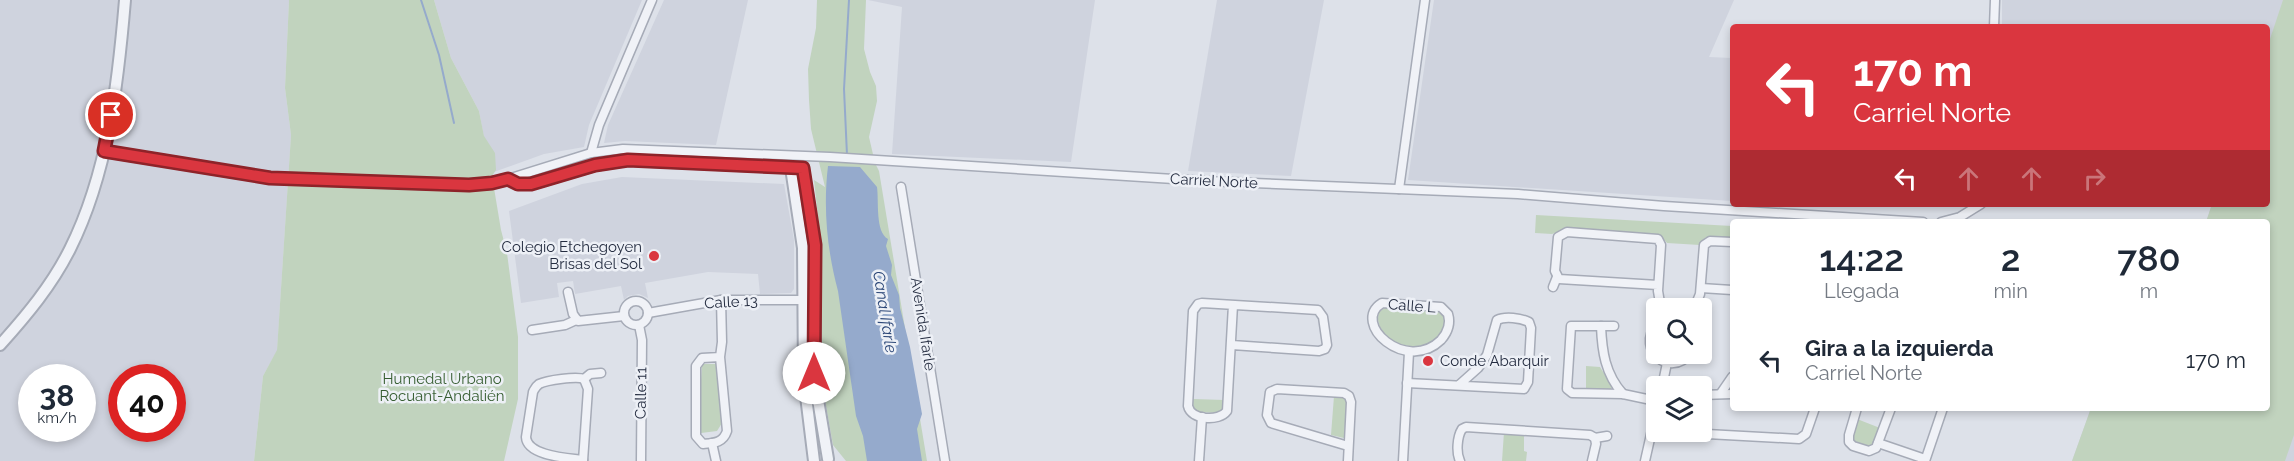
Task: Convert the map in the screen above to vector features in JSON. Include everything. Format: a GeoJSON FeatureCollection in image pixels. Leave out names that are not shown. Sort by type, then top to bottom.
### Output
{"type":"FeatureCollection","features":[{"type":"Feature","properties":{"kind":"street"},"geometry":{"type":"LineString","coordinates":[[0,345],[33,307],[65,258],[84,218],[104,151],[116,78],[125,0]]}},
{"type":"Feature","properties":{"kind":"street"},"geometry":{"type":"LineString","coordinates":[[591,153],[599,125],[651,0]]}},
{"type":"Feature","properties":{"kind":"street"},"geometry":{"type":"LineString","coordinates":[[1399,189],[1425,0]]}},
{"type":"Feature","properties":{"kind":"street"},"geometry":{"type":"LineString","coordinates":[[1994,24],[1995,0]]}},
{"type":"Feature","properties":{"kind":"street","name":"Carriel Norte"},"geometry":{"type":"LineString","coordinates":[[104,151],[270,178],[469,185],[508,179],[591,153],[623,149],[798,164]]}},
{"type":"Feature","properties":{"kind":"street","name":"Carriel Norte"},"geometry":{"type":"LineString","coordinates":[[508,179],[518,184],[531,184],[595,165],[628,160],[798,164],[830,157],[1205,181],[1518,194],[1874,219]]}},
{"type":"Feature","properties":{"kind":"street"},"geometry":{"type":"LineString","coordinates":[[798,164],[815,245],[809,300],[804,380],[815,461],[832,460],[815,382],[809,300]]}},
{"type":"Feature","properties":{"kind":"street","name":"Avenida Ifarle"},"geometry":{"type":"LineString","coordinates":[[901,187],[945,461]]}},
{"type":"Feature","properties":{"kind":"street"},"geometry":{"type":"LineString","coordinates":[[1952,219],[1976,207]]}},
{"type":"Feature","properties":{"kind":"street"},"geometry":{"type":"LineString","coordinates":[[1553,287],[1557,277],[1555,271],[1557,242],[1564,232],[1654,237],[1661,245],[1658,285],[1660,298]]}},
{"type":"Feature","properties":{"kind":"street"},"geometry":{"type":"LineString","coordinates":[[1699,298],[1704,245],[1712,241],[1730,242]]}},
{"type":"Feature","properties":{"kind":"street"},"geometry":{"type":"LineString","coordinates":[[1557,277],[1564,280],[1658,285]]}},
{"type":"Feature","properties":{"kind":"street"},"geometry":{"type":"LineString","coordinates":[[1701,288],[1730,290]]}},
{"type":"Feature","properties":{"kind":"street"},"geometry":{"type":"LineString","coordinates":[[568,292],[576,320]]}},
{"type":"Feature","properties":{"kind":"street"},"geometry":{"type":"LineString","coordinates":[[720,357],[702,357],[696,366],[696,436],[701,443],[722,440],[727,431],[720,357],[721,300]]}},
{"type":"Feature","properties":{"kind":"street","name":"Calle 13"},"geometry":{"type":"LineString","coordinates":[[648,313],[721,300],[809,300]]}},
{"type":"Feature","properties":{"kind":"street"},"geometry":{"type":"LineString","coordinates":[[633,301],[644,303],[648,313],[647,319],[639,325],[629,324],[624,316],[626,305],[633,301]]}},
{"type":"Feature","properties":{"kind":"street"},"geometry":{"type":"LineString","coordinates":[[1232,345],[1319,351],[1327,345],[1322,314],[1318,310],[1200,303],[1193,309],[1188,408],[1193,415],[1221,417],[1227,411],[1233,305]]}},
{"type":"Feature","properties":{"kind":"street","name":"Calle L"},"geometry":{"type":"LineString","coordinates":[[1379,304],[1438,306],[1448,312],[1450,323],[1443,338],[1429,348],[1409,352],[1391,346],[1377,332],[1373,317],[1374,310],[1379,304]]}},
{"type":"Feature","properties":{"kind":"street"},"geometry":{"type":"LineString","coordinates":[[532,330],[565,325],[576,320],[583,322],[624,316]]}},
{"type":"Feature","properties":{"kind":"street"},"geometry":{"type":"LineString","coordinates":[[1407,383],[1459,386],[1520,389],[1526,388],[1531,328],[1529,322],[1503,318],[1497,320],[1486,355],[1478,368],[1459,386]]}},
{"type":"Feature","properties":{"kind":"street","name":"Calle 11"},"geometry":{"type":"LineString","coordinates":[[639,325],[642,340],[641,461]]}},
{"type":"Feature","properties":{"kind":"street"},"geometry":{"type":"LineString","coordinates":[[1614,326],[1575,325],[1570,328],[1566,387],[1572,393],[1623,394],[1646,398]]}},
{"type":"Feature","properties":{"kind":"street"},"geometry":{"type":"LineString","coordinates":[[1601,326],[1606,366],[1613,381],[1623,394]]}},
{"type":"Feature","properties":{"kind":"street"},"geometry":{"type":"LineString","coordinates":[[1403,461],[1409,352]]}},
{"type":"Feature","properties":{"kind":"street"},"geometry":{"type":"LineString","coordinates":[[584,379],[588,389],[583,460],[529,447],[526,440],[536,387],[550,382],[584,379],[590,374],[601,373]]}},
{"type":"Feature","properties":{"kind":"street"},"geometry":{"type":"LineString","coordinates":[[1720,393],[1730,380]]}},
{"type":"Feature","properties":{"kind":"street"},"geometry":{"type":"LineString","coordinates":[[1348,446],[1273,425],[1267,415],[1270,392],[1277,389],[1344,393],[1349,396],[1351,402],[1348,461]]}},
{"type":"Feature","properties":{"kind":"street"},"geometry":{"type":"LineString","coordinates":[[1712,394],[1730,394]]}},
{"type":"Feature","properties":{"kind":"street"},"geometry":{"type":"LineString","coordinates":[[1712,434],[1799,439],[1806,434],[1814,411]]}},
{"type":"Feature","properties":{"kind":"street"},"geometry":{"type":"LineString","coordinates":[[1856,411],[1849,442],[1853,446],[1869,451],[1874,450],[1878,443],[1890,411]]}},
{"type":"Feature","properties":{"kind":"street"},"geometry":{"type":"LineString","coordinates":[[1878,443],[1925,460],[1942,411]]}},
{"type":"Feature","properties":{"kind":"street"},"geometry":{"type":"LineString","coordinates":[[1199,461],[1202,417]]}},
{"type":"Feature","properties":{"kind":"street"},"geometry":{"type":"LineString","coordinates":[[1460,461],[1458,456],[1459,435],[1466,427],[1590,435],[1595,438],[1607,436]]}},
{"type":"Feature","properties":{"kind":"street"},"geometry":{"type":"LineString","coordinates":[[1592,461],[1595,438]]}},
{"type":"Feature","properties":{"kind":"street"},"geometry":{"type":"LineString","coordinates":[[1645,461],[1649,442]]}},
{"type":"Feature","properties":{"kind":"street"},"geometry":{"type":"LineString","coordinates":[[712,443],[716,461]]}},
{"type":"Feature","properties":{"kind":"shaded area"},"geometry":{"type":"Polygon","coordinates":[[[0,0],[289,0],[285,88],[291,135],[277,351],[263,376],[254,461],[0,461],[0,0]]]}},
{"type":"Feature","properties":{"kind":"shaded area"},"geometry":{"type":"Polygon","coordinates":[[[434,0],[642,0],[589,125],[584,147],[544,154],[491,173],[479,111],[451,58],[434,0]]]}},
{"type":"Feature","properties":{"kind":"shaded area"},"geometry":{"type":"Polygon","coordinates":[[[664,0],[748,0],[716,145],[625,141],[604,143],[608,125],[664,0]]]}},
{"type":"Feature","properties":{"kind":"shaded area"},"geometry":{"type":"Polygon","coordinates":[[[868,0],[1095,0],[1071,162],[892,154],[902,7],[868,0]]]}},
{"type":"Feature","properties":{"kind":"shaded area"},"geometry":{"type":"Polygon","coordinates":[[[1217,0],[1324,0],[1291,176],[1188,171],[1217,0]]]}},
{"type":"Feature","properties":{"kind":"shaded area"},"geometry":{"type":"Polygon","coordinates":[[[1434,0],[1734,0],[1709,57],[1730,58],[1730,201],[1408,180],[1434,0]]]}},
{"type":"Feature","properties":{"kind":"shaded area"},"geometry":{"type":"Polygon","coordinates":[[[2002,0],[2294,0],[2294,461],[2072,461],[2090,411],[2270,411],[2270,219],[2207,219],[2211,207],[2270,207],[2270,24],[2002,24],[2002,0]]]}},
{"type":"Feature","properties":{"kind":"shaded area","name":"Colegio Etchegoyen Brisas del Sol"},"geometry":{"type":"Polygon","coordinates":[[[622,177],[784,184],[794,240],[794,289],[791,293],[760,294],[758,274],[708,272],[645,283],[648,298],[639,294],[628,296],[624,300],[621,286],[575,294],[573,281],[557,283],[559,297],[521,303],[509,211],[582,184],[622,177]]]}},
{"type":"Feature","properties":{"kind":"green space","name":"Humedal Urbano Rocuant-Andalién"},"geometry":{"type":"Polygon","coordinates":[[[289,0],[434,0],[451,58],[479,111],[484,136],[495,153],[496,170],[492,176],[507,253],[518,337],[518,399],[504,461],[254,461],[263,376],[277,350],[291,135],[285,88],[289,0]]]}},
{"type":"Feature","properties":{"kind":"green space"},"geometry":{"type":"Polygon","coordinates":[[[817,0],[866,0],[864,49],[876,86],[877,101],[869,137],[879,171],[927,461],[846,461],[833,445],[822,384],[822,255],[814,180],[825,187],[811,129],[809,100],[808,69],[816,28],[817,0]]]}},
{"type":"Feature","properties":{"kind":"green space"},"geometry":{"type":"Polygon","coordinates":[[[2283,0],[2294,0],[2294,435],[2285,461],[2072,461],[2090,411],[2270,411],[2270,219],[2207,219],[2211,207],[2270,207],[2270,39],[2283,0]]]}},
{"type":"Feature","properties":{"kind":"green space"},"geometry":{"type":"Polygon","coordinates":[[[1536,215],[1730,226],[1730,239],[1706,237],[1700,245],[1667,243],[1661,236],[1568,228],[1552,234],[1535,233],[1536,215]]]}},
{"type":"Feature","properties":{"kind":"green space"},"geometry":{"type":"Polygon","coordinates":[[[1386,307],[1436,310],[1444,317],[1444,328],[1440,336],[1422,346],[1399,344],[1390,339],[1379,324],[1379,312],[1386,307]]]}},
{"type":"Feature","properties":{"kind":"green space"},"geometry":{"type":"Polygon","coordinates":[[[702,364],[716,364],[722,423],[717,431],[701,433],[700,395],[702,364]]]}},
{"type":"Feature","properties":{"kind":"green space"},"geometry":{"type":"Polygon","coordinates":[[[1586,366],[1600,367],[1612,386],[1610,391],[1586,390],[1586,366]]]}},
{"type":"Feature","properties":{"kind":"green space"},"geometry":{"type":"Polygon","coordinates":[[[1334,396],[1347,399],[1344,438],[1331,435],[1334,396]]]}},
{"type":"Feature","properties":{"kind":"green space"},"geometry":{"type":"Polygon","coordinates":[[[1193,399],[1225,400],[1223,409],[1218,413],[1198,412],[1193,408],[1193,399]]]}},
{"type":"Feature","properties":{"kind":"green space"},"geometry":{"type":"Polygon","coordinates":[[[1857,419],[1880,428],[1873,448],[1852,442],[1857,419]]]}},
{"type":"Feature","properties":{"kind":"green space"},"geometry":{"type":"Polygon","coordinates":[[[1504,432],[1524,434],[1526,461],[1502,461],[1504,432]]]}},
{"type":"Feature","properties":{"kind":"water","name":"Canal Ifarle"},"geometry":{"type":"Polygon","coordinates":[[[828,166],[860,167],[877,187],[879,223],[888,239],[886,246],[892,265],[891,275],[899,295],[922,414],[917,429],[922,461],[867,461],[863,436],[856,416],[829,245],[826,213],[828,166]]]}},
{"type":"Feature","properties":{"kind":"waterway"},"geometry":{"type":"LineString","coordinates":[[421,0],[439,55],[454,123]]}},
{"type":"Feature","properties":{"kind":"waterway"},"geometry":{"type":"LineString","coordinates":[[847,155],[844,89],[849,0]]}},
{"type":"Feature","properties":{"kind":"place","name":"Colegio Etchegoyen Brisas del Sol"},"geometry":{"type":"Point","coordinates":[654,256]}},
{"type":"Feature","properties":{"kind":"place","name":"Conde Abarquir"},"geometry":{"type":"Point","coordinates":[1428,361]}},
{"type":"Feature","properties":{"kind":"route"},"geometry":{"type":"LineString","coordinates":[[111,115],[104,151],[270,178],[469,185],[481,185],[508,179],[518,184],[531,184],[607,162],[628,160],[803,168],[815,245],[814,373]]}}]}
